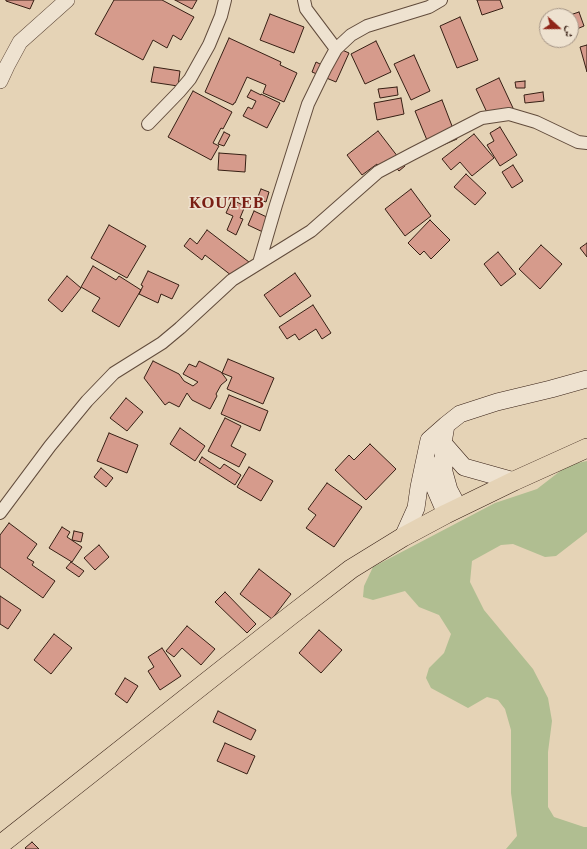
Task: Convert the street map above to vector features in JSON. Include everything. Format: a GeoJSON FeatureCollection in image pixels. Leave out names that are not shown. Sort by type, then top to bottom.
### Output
{"type":"FeatureCollection","features":[{"type":"Feature","properties":{"kind":"main road"},"geometry":{"type":"LineString","coordinates":[[403,537],[416,508],[429,440],[446,425],[460,414],[496,402],[587,379]]}},
{"type":"Feature","properties":{"kind":"main road"},"geometry":{"type":"LineString","coordinates":[[446,425],[443,443],[444,472],[449,490],[452,511]]}},
{"type":"Feature","properties":{"kind":"main road"},"geometry":{"type":"LineString","coordinates":[[443,443],[464,467],[514,481]]}},
{"type":"Feature","properties":{"kind":"main road"},"geometry":{"type":"LineString","coordinates":[[0,845],[351,569],[403,537],[452,511],[587,448]]}},
{"type":"Feature","properties":{"kind":"main road"},"geometry":{"type":"LineString","coordinates":[[426,451],[430,478],[452,511]]}},
{"type":"Feature","properties":{"kind":"street"},"geometry":{"type":"LineString","coordinates":[[0,81],[20,42],[67,0]]}},
{"type":"Feature","properties":{"kind":"street"},"geometry":{"type":"LineString","coordinates":[[148,124],[190,79],[210,45],[221,16],[225,0]]}},
{"type":"Feature","properties":{"kind":"street"},"geometry":{"type":"LineString","coordinates":[[304,0],[306,9],[336,49]]}},
{"type":"Feature","properties":{"kind":"street"},"geometry":{"type":"LineString","coordinates":[[259,263],[308,104],[336,49],[351,35],[367,26],[429,7],[441,0]]}},
{"type":"Feature","properties":{"kind":"street"},"geometry":{"type":"LineString","coordinates":[[0,513],[50,446],[87,401],[114,373],[162,343],[232,280],[311,231],[378,172],[482,118],[509,114],[536,122],[578,142],[587,143]]}},
{"type":"Feature","properties":{"kind":"green space"},"geometry":{"type":"Polygon","coordinates":[[[587,461],[587,532],[556,556],[545,557],[513,544],[501,545],[472,561],[470,582],[484,610],[533,669],[548,698],[552,721],[548,752],[548,807],[554,817],[587,827],[587,849],[506,849],[517,836],[511,793],[511,730],[505,709],[498,700],[487,697],[468,708],[431,688],[426,678],[429,668],[444,653],[451,634],[439,615],[419,607],[405,591],[373,600],[363,597],[364,586],[373,567],[495,503],[537,489],[568,465],[587,461]]]}},
{"type":"Feature","properties":{"kind":"building"},"geometry":{"type":"Polygon","coordinates":[[[6,0],[34,0],[30,9],[6,0]]]}},
{"type":"Feature","properties":{"kind":"building"},"geometry":{"type":"Polygon","coordinates":[[[114,0],[162,0],[194,17],[181,40],[173,35],[167,48],[153,40],[143,60],[95,34],[114,0]]]}},
{"type":"Feature","properties":{"kind":"building"},"geometry":{"type":"Polygon","coordinates":[[[175,0],[197,0],[192,9],[175,0]]]}},
{"type":"Feature","properties":{"kind":"building"},"geometry":{"type":"Polygon","coordinates":[[[477,0],[500,0],[503,8],[482,15],[477,0]]]}},
{"type":"Feature","properties":{"kind":"building"},"geometry":{"type":"Polygon","coordinates":[[[579,12],[584,26],[579,28],[579,12]]]}},
{"type":"Feature","properties":{"kind":"building"},"geometry":{"type":"Polygon","coordinates":[[[270,14],[304,27],[294,53],[260,40],[270,14]]]}},
{"type":"Feature","properties":{"kind":"building"},"geometry":{"type":"Polygon","coordinates":[[[460,17],[478,60],[457,68],[440,26],[460,17]]]}},
{"type":"Feature","properties":{"kind":"building"},"geometry":{"type":"Polygon","coordinates":[[[229,38],[281,62],[280,65],[297,73],[284,102],[263,93],[266,85],[247,77],[233,105],[205,92],[229,38]]]}},
{"type":"Feature","properties":{"kind":"building"},"geometry":{"type":"Polygon","coordinates":[[[376,41],[391,72],[365,84],[351,54],[376,41]]]}},
{"type":"Feature","properties":{"kind":"building"},"geometry":{"type":"Polygon","coordinates":[[[587,45],[587,72],[580,47],[587,45]]]}},
{"type":"Feature","properties":{"kind":"building"},"geometry":{"type":"Polygon","coordinates":[[[333,46],[349,53],[336,82],[312,72],[316,62],[324,66],[333,46]]]}},
{"type":"Feature","properties":{"kind":"building"},"geometry":{"type":"Polygon","coordinates":[[[414,55],[430,91],[411,100],[394,64],[414,55]]]}},
{"type":"Feature","properties":{"kind":"building"},"geometry":{"type":"Polygon","coordinates":[[[154,67],[180,71],[178,86],[151,82],[154,67]]]}},
{"type":"Feature","properties":{"kind":"building"},"geometry":{"type":"Polygon","coordinates":[[[499,78],[513,108],[490,119],[476,89],[499,78]]]}},
{"type":"Feature","properties":{"kind":"building"},"geometry":{"type":"Polygon","coordinates":[[[525,81],[525,88],[516,88],[515,82],[525,81]]]}},
{"type":"Feature","properties":{"kind":"building"},"geometry":{"type":"Polygon","coordinates":[[[397,87],[398,95],[380,98],[378,89],[397,87]]]}},
{"type":"Feature","properties":{"kind":"building"},"geometry":{"type":"Polygon","coordinates":[[[251,90],[280,103],[267,128],[243,116],[248,107],[252,109],[256,101],[247,97],[251,90]]]}},
{"type":"Feature","properties":{"kind":"building"},"geometry":{"type":"Polygon","coordinates":[[[193,91],[232,112],[223,129],[221,128],[213,143],[219,146],[211,160],[168,137],[193,91]]]}},
{"type":"Feature","properties":{"kind":"building"},"geometry":{"type":"Polygon","coordinates":[[[543,92],[544,101],[525,103],[524,95],[543,92]]]}},
{"type":"Feature","properties":{"kind":"building"},"geometry":{"type":"Polygon","coordinates":[[[401,98],[404,114],[377,120],[374,103],[401,98]]]}},
{"type":"Feature","properties":{"kind":"building"},"geometry":{"type":"Polygon","coordinates":[[[442,100],[457,139],[431,150],[415,111],[442,100]]]}},
{"type":"Feature","properties":{"kind":"building"},"geometry":{"type":"Polygon","coordinates":[[[500,127],[517,155],[500,166],[487,145],[494,141],[490,133],[500,127]]]}},
{"type":"Feature","properties":{"kind":"building"},"geometry":{"type":"Polygon","coordinates":[[[378,131],[405,166],[399,171],[392,163],[382,170],[377,164],[362,175],[347,155],[378,131]]]}},
{"type":"Feature","properties":{"kind":"building"},"geometry":{"type":"Polygon","coordinates":[[[224,132],[230,135],[224,146],[218,144],[224,132]]]}},
{"type":"Feature","properties":{"kind":"building"},"geometry":{"type":"Polygon","coordinates":[[[474,134],[494,158],[472,176],[460,162],[451,170],[442,159],[474,134]]]}},
{"type":"Feature","properties":{"kind":"building"},"geometry":{"type":"Polygon","coordinates":[[[219,153],[246,155],[245,172],[218,170],[219,153]]]}},
{"type":"Feature","properties":{"kind":"building"},"geometry":{"type":"Polygon","coordinates":[[[513,165],[523,181],[512,188],[502,172],[513,165]]]}},
{"type":"Feature","properties":{"kind":"building"},"geometry":{"type":"Polygon","coordinates":[[[466,174],[486,193],[475,205],[454,187],[466,174]]]}},
{"type":"Feature","properties":{"kind":"building"},"geometry":{"type":"Polygon","coordinates":[[[261,189],[269,192],[266,202],[257,199],[261,189]]]}},
{"type":"Feature","properties":{"kind":"building"},"geometry":{"type":"Polygon","coordinates":[[[411,189],[431,216],[405,236],[385,209],[411,189]]]}},
{"type":"Feature","properties":{"kind":"building"},"geometry":{"type":"Polygon","coordinates":[[[232,200],[245,206],[240,218],[243,219],[236,235],[227,230],[233,216],[226,213],[232,200]]]}},
{"type":"Feature","properties":{"kind":"building"},"geometry":{"type":"Polygon","coordinates":[[[254,211],[271,219],[265,233],[248,225],[254,211]]]}},
{"type":"Feature","properties":{"kind":"building"},"geometry":{"type":"Polygon","coordinates":[[[430,220],[450,240],[431,259],[424,251],[420,255],[408,243],[430,220]]]}},
{"type":"Feature","properties":{"kind":"building"},"geometry":{"type":"Polygon","coordinates":[[[109,225],[146,246],[127,278],[91,258],[109,225]]]}},
{"type":"Feature","properties":{"kind":"building"},"geometry":{"type":"Polygon","coordinates":[[[207,230],[249,262],[236,279],[205,255],[202,260],[184,246],[190,238],[197,244],[207,230]]]}},
{"type":"Feature","properties":{"kind":"building"},"geometry":{"type":"Polygon","coordinates":[[[587,243],[587,257],[580,248],[587,243]]]}},
{"type":"Feature","properties":{"kind":"building"},"geometry":{"type":"Polygon","coordinates":[[[541,245],[562,264],[540,289],[519,269],[541,245]]]}},
{"type":"Feature","properties":{"kind":"building"},"geometry":{"type":"Polygon","coordinates":[[[498,252],[516,274],[501,286],[484,264],[498,252]]]}},
{"type":"Feature","properties":{"kind":"building"},"geometry":{"type":"Polygon","coordinates":[[[93,266],[116,280],[119,276],[141,290],[119,327],[92,311],[100,298],[81,287],[93,266]]]}},
{"type":"Feature","properties":{"kind":"building"},"geometry":{"type":"Polygon","coordinates":[[[148,271],[179,285],[172,299],[161,294],[158,303],[139,294],[143,286],[141,285],[148,271]]]}},
{"type":"Feature","properties":{"kind":"building"},"geometry":{"type":"Polygon","coordinates":[[[295,273],[311,296],[280,317],[264,295],[295,273]]]}},
{"type":"Feature","properties":{"kind":"building"},"geometry":{"type":"Polygon","coordinates":[[[67,276],[81,288],[62,312],[48,300],[67,276]]]}},
{"type":"Feature","properties":{"kind":"building"},"geometry":{"type":"Polygon","coordinates":[[[313,305],[331,333],[322,339],[316,329],[299,340],[295,334],[287,339],[279,327],[313,305]]]}},
{"type":"Feature","properties":{"kind":"building"},"geometry":{"type":"Polygon","coordinates":[[[228,359],[274,378],[263,404],[227,389],[232,377],[222,373],[228,359]]]}},
{"type":"Feature","properties":{"kind":"building"},"geometry":{"type":"Polygon","coordinates":[[[153,361],[179,374],[184,381],[193,386],[198,382],[183,374],[189,364],[196,367],[199,361],[221,372],[227,380],[221,385],[210,409],[192,400],[187,393],[179,407],[169,402],[165,405],[144,378],[153,361]]]}},
{"type":"Feature","properties":{"kind":"building"},"geometry":{"type":"Polygon","coordinates":[[[229,395],[268,411],[260,431],[221,414],[229,395]]]}},
{"type":"Feature","properties":{"kind":"building"},"geometry":{"type":"Polygon","coordinates":[[[126,398],[143,412],[127,431],[110,418],[126,398]]]}},
{"type":"Feature","properties":{"kind":"building"},"geometry":{"type":"Polygon","coordinates":[[[225,418],[241,426],[231,446],[246,454],[239,467],[208,451],[225,418]]]}},
{"type":"Feature","properties":{"kind":"building"},"geometry":{"type":"Polygon","coordinates":[[[180,428],[205,446],[195,461],[170,444],[180,428]]]}},
{"type":"Feature","properties":{"kind":"building"},"geometry":{"type":"Polygon","coordinates":[[[109,433],[138,445],[127,473],[97,461],[109,433]]]}},
{"type":"Feature","properties":{"kind":"building"},"geometry":{"type":"Polygon","coordinates":[[[370,444],[396,469],[366,500],[335,470],[349,455],[354,460],[370,444]]]}},
{"type":"Feature","properties":{"kind":"building"},"geometry":{"type":"Polygon","coordinates":[[[202,457],[220,469],[224,464],[241,475],[235,485],[199,462],[202,457]]]}},
{"type":"Feature","properties":{"kind":"building"},"geometry":{"type":"Polygon","coordinates":[[[249,467],[273,481],[261,501],[237,487],[249,467]]]}},
{"type":"Feature","properties":{"kind":"building"},"geometry":{"type":"Polygon","coordinates":[[[101,468],[113,478],[106,487],[94,477],[101,468]]]}},
{"type":"Feature","properties":{"kind":"building"},"geometry":{"type":"Polygon","coordinates":[[[327,483],[362,507],[334,547],[306,528],[316,515],[308,509],[327,483]]]}},
{"type":"Feature","properties":{"kind":"building"},"geometry":{"type":"Polygon","coordinates":[[[9,523],[37,544],[27,558],[34,562],[32,565],[55,581],[43,598],[0,567],[0,535],[9,523]]]}},
{"type":"Feature","properties":{"kind":"building"},"geometry":{"type":"Polygon","coordinates":[[[62,527],[70,532],[67,537],[82,547],[72,562],[49,548],[62,527]]]}},
{"type":"Feature","properties":{"kind":"building"},"geometry":{"type":"Polygon","coordinates":[[[74,531],[83,533],[81,542],[72,540],[74,531]]]}},
{"type":"Feature","properties":{"kind":"building"},"geometry":{"type":"Polygon","coordinates":[[[99,545],[109,557],[95,570],[84,558],[99,545]]]}},
{"type":"Feature","properties":{"kind":"building"},"geometry":{"type":"Polygon","coordinates":[[[71,562],[84,571],[79,577],[66,568],[71,562]]]}},
{"type":"Feature","properties":{"kind":"building"},"geometry":{"type":"Polygon","coordinates":[[[259,569],[291,594],[272,619],[240,594],[259,569]]]}},
{"type":"Feature","properties":{"kind":"building"},"geometry":{"type":"Polygon","coordinates":[[[225,592],[256,624],[247,633],[215,602],[225,592]]]}},
{"type":"Feature","properties":{"kind":"building"},"geometry":{"type":"Polygon","coordinates":[[[0,596],[21,610],[8,629],[0,624],[0,596]]]}},
{"type":"Feature","properties":{"kind":"building"},"geometry":{"type":"Polygon","coordinates":[[[187,626],[215,649],[201,665],[182,648],[174,657],[166,651],[187,626]]]}},
{"type":"Feature","properties":{"kind":"building"},"geometry":{"type":"Polygon","coordinates":[[[319,630],[342,650],[321,673],[299,653],[319,630]]]}},
{"type":"Feature","properties":{"kind":"building"},"geometry":{"type":"Polygon","coordinates":[[[54,634],[72,648],[51,674],[34,660],[54,634]]]}},
{"type":"Feature","properties":{"kind":"building"},"geometry":{"type":"Polygon","coordinates":[[[162,648],[181,676],[160,690],[148,671],[154,667],[148,657],[162,648]]]}},
{"type":"Feature","properties":{"kind":"building"},"geometry":{"type":"Polygon","coordinates":[[[125,678],[138,686],[127,703],[115,694],[125,678]]]}},
{"type":"Feature","properties":{"kind":"building"},"geometry":{"type":"Polygon","coordinates":[[[218,711],[256,730],[251,740],[213,722],[218,711]]]}},
{"type":"Feature","properties":{"kind":"building"},"geometry":{"type":"Polygon","coordinates":[[[225,743],[255,756],[247,774],[217,761],[225,743]]]}},
{"type":"Feature","properties":{"kind":"building"},"geometry":{"type":"Polygon","coordinates":[[[32,842],[39,849],[25,848],[32,842]]]}},
{"type":"Feature","properties":{"kind":"district","name":"KOUTEB"},"geometry":{"type":"Point","coordinates":[227,204]}}]}
